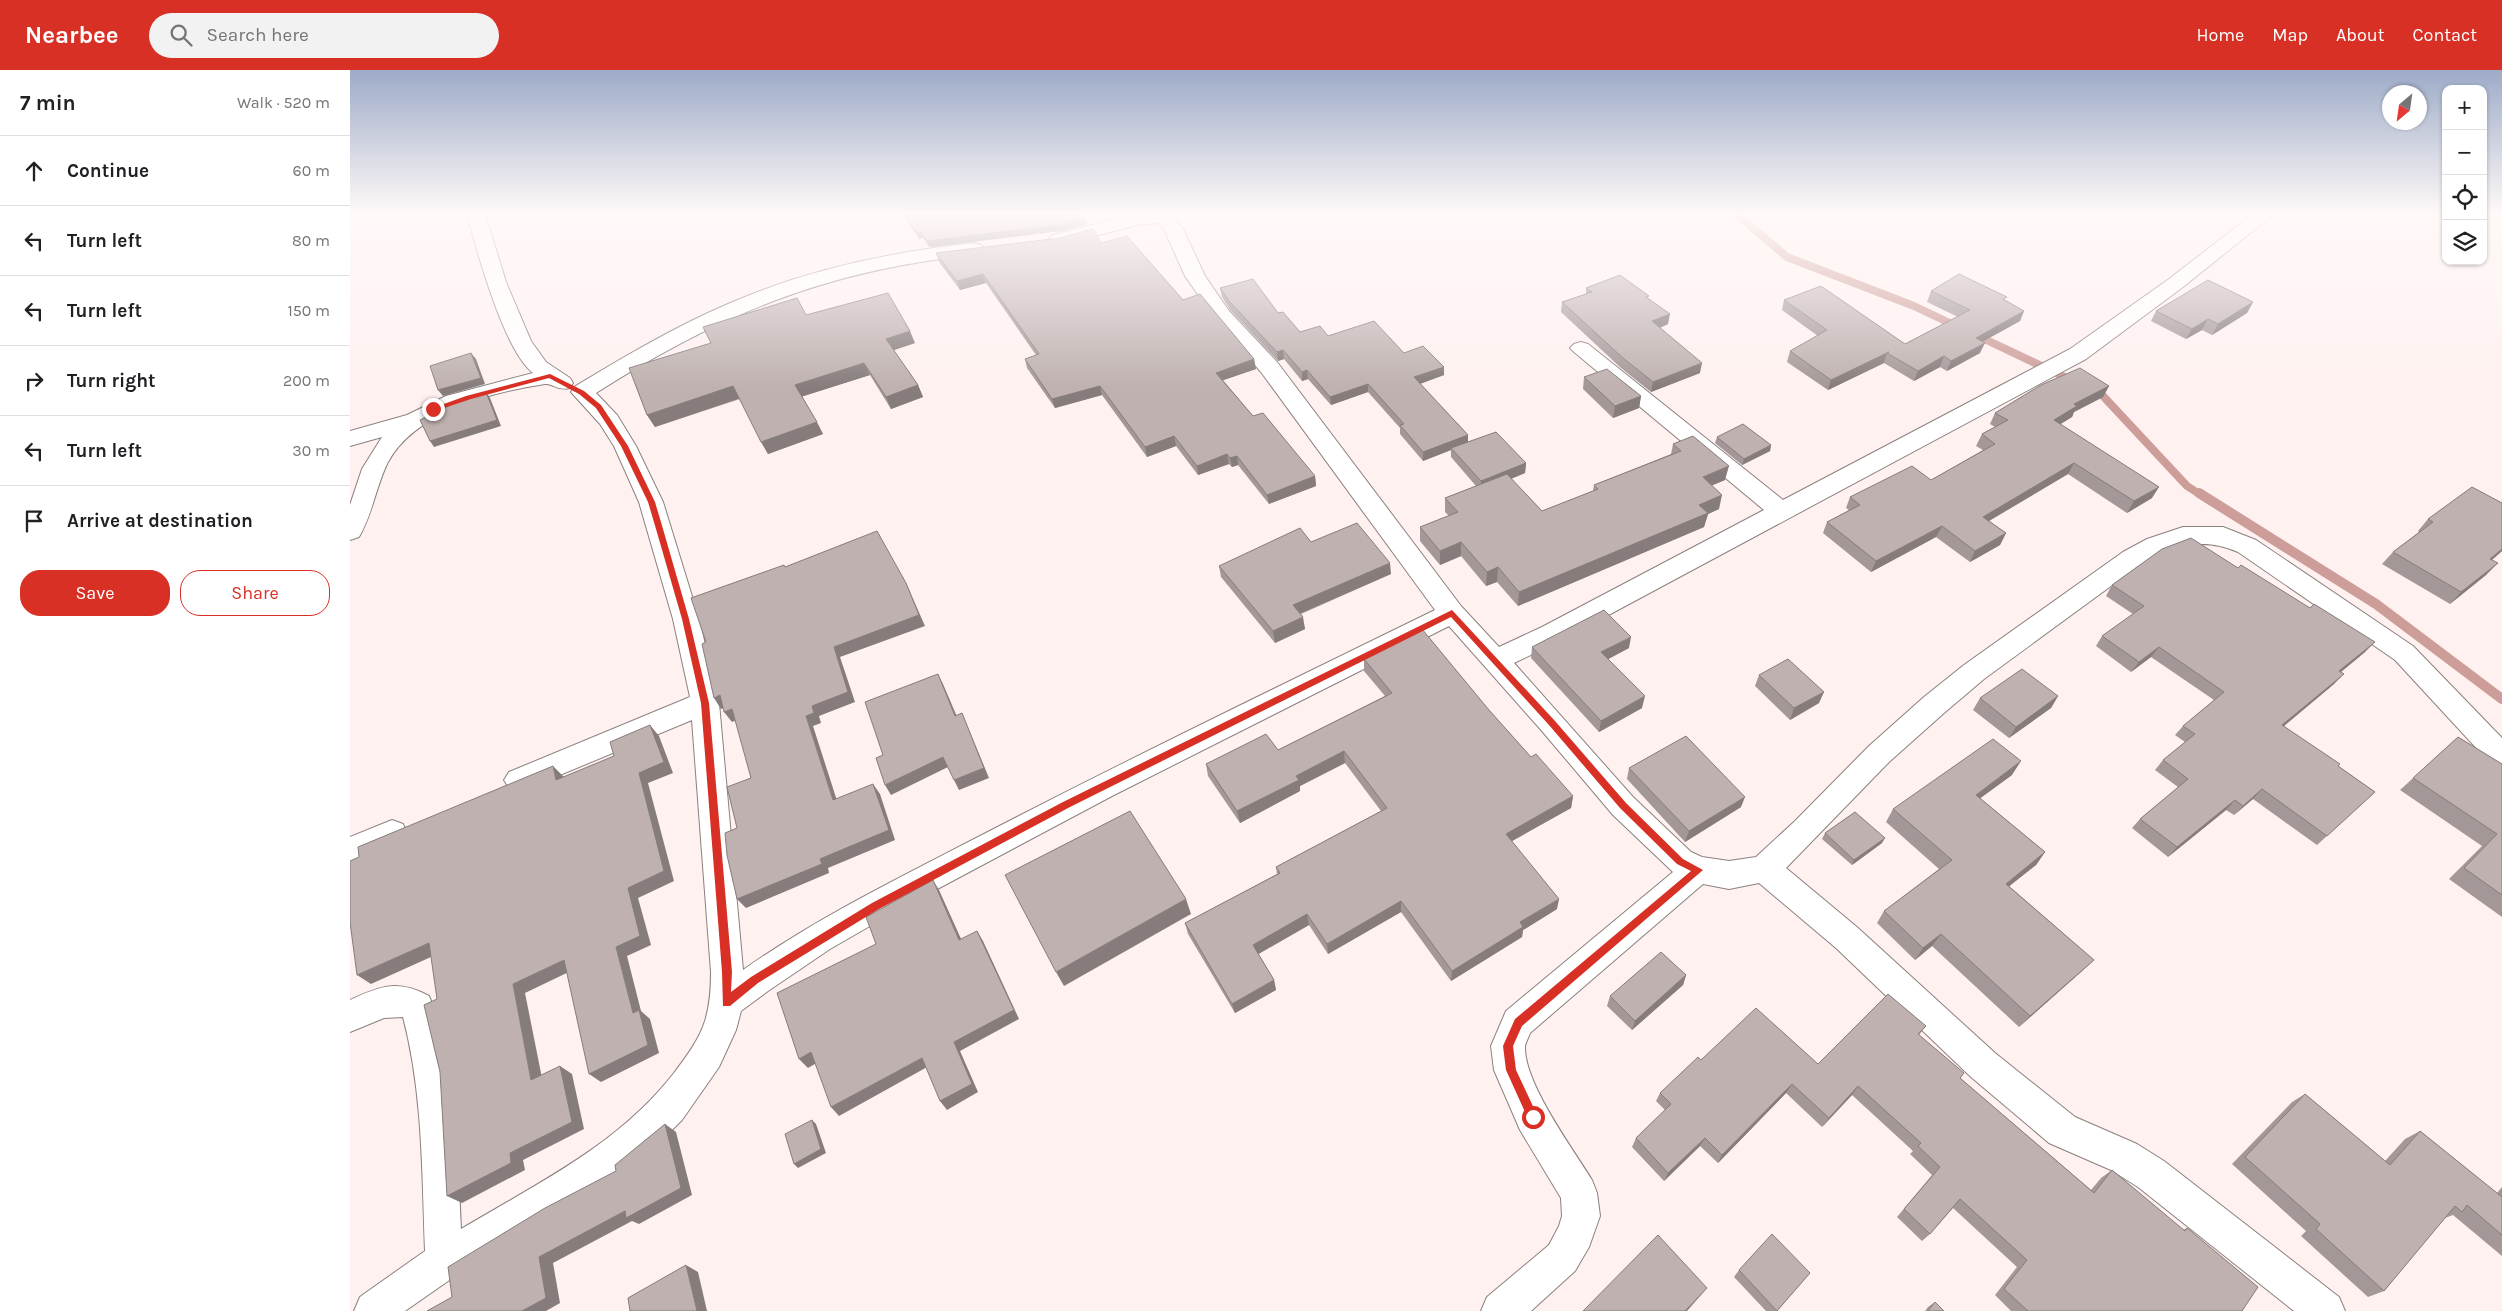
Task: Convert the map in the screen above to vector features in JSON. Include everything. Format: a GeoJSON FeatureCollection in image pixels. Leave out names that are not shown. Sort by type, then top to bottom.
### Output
{"type":"FeatureCollection","features":[{"type":"Feature","properties":{"kind":"street"},"geometry":{"type":"LineString","coordinates":[[374,1311],[444,1259],[587,1176],[634,1144],[663,1116],[692,1079],[717,1036],[726,1003],[727,972],[705,703],[686,619],[651,502],[621,439],[598,406],[582,392],[550,376],[538,367],[521,341],[493,272]]}},
{"type":"Feature","properties":{"kind":"street"},"geometry":{"type":"LineString","coordinates":[[582,392],[702,324],[779,292],[857,272]]}},
{"type":"Feature","properties":{"kind":"street"},"geometry":{"type":"LineString","coordinates":[[1192,272],[1222,315],[1269,367],[1452,613],[1552,723],[1623,806],[1680,862],[1698,870],[1729,875],[1764,869],[1806,830],[1879,754],[1974,672],[2132,558],[2156,545],[2183,536],[2223,536],[2247,546],[2336,605],[2404,653],[2502,756]]}},
{"type":"Feature","properties":{"kind":"street"},"geometry":{"type":"LineString","coordinates":[[1494,660],[1551,634],[2078,354],[2190,272]]}},
{"type":"Feature","properties":{"kind":"street"},"geometry":{"type":"LineString","coordinates":[[1581,348],[1781,511]]}},
{"type":"Feature","properties":{"kind":"street"},"geometry":{"type":"LineString","coordinates":[[350,439],[413,421],[448,404],[550,376]]}},
{"type":"Feature","properties":{"kind":"street"},"geometry":{"type":"LineString","coordinates":[[350,531],[377,461],[393,438],[413,421]]}},
{"type":"Feature","properties":{"kind":"street"},"geometry":{"type":"LineString","coordinates":[[726,1003],[769,970],[876,906],[1066,805],[1452,613]]}},
{"type":"Feature","properties":{"kind":"street"},"geometry":{"type":"LineString","coordinates":[[496,790],[705,703]]}},
{"type":"Feature","properties":{"kind":"street"},"geometry":{"type":"LineString","coordinates":[[350,851],[414,824]]}},
{"type":"Feature","properties":{"kind":"street"},"geometry":{"type":"LineString","coordinates":[[1764,869],[1880,968],[1983,1065],[2062,1130],[2124,1157],[2151,1174],[2325,1311]]}},
{"type":"Feature","properties":{"kind":"street"},"geometry":{"type":"LineString","coordinates":[[1501,1311],[1562,1258],[1576,1234],[1581,1216],[1579,1193],[1533,1117],[1511,1070],[1508,1046],[1518,1022],[1698,870]]}},
{"type":"Feature","properties":{"kind":"street"},"geometry":{"type":"LineString","coordinates":[[350,1016],[378,1004],[401,999],[417,1007],[424,1028],[435,1093],[444,1259]]}},
{"type":"Feature","properties":{"kind":"building"},"geometry":{"type":"Polygon","coordinates":[[[950,272],[1158,272],[1183,300],[1200,294],[1254,359],[1216,373],[1253,416],[1263,413],[1315,476],[1267,495],[1237,456],[1230,458],[1227,454],[1197,466],[1174,436],[1145,447],[1100,386],[1052,399],[1025,359],[1039,354],[983,274],[957,281],[950,272]]]}},
{"type":"Feature","properties":{"kind":"building"},"geometry":{"type":"Polygon","coordinates":[[[1959,274],[2007,297],[2003,299],[2024,311],[1976,338],[1985,343],[1951,361],[1944,356],[1918,371],[1887,353],[1889,352],[1831,380],[1790,351],[1827,330],[1784,300],[1821,286],[1905,344],[1970,310],[1931,291],[1959,274]]]}},
{"type":"Feature","properties":{"kind":"building"},"geometry":{"type":"Polygon","coordinates":[[[1620,275],[1670,314],[1652,321],[1702,363],[1653,382],[1623,358],[1562,302],[1592,292],[1586,288],[1620,275]]]}},
{"type":"Feature","properties":{"kind":"building"},"geometry":{"type":"Polygon","coordinates":[[[1253,279],[1278,313],[1283,312],[1300,332],[1320,326],[1328,336],[1374,321],[1404,353],[1423,346],[1444,367],[1414,377],[1468,435],[1423,452],[1400,425],[1404,424],[1368,384],[1330,397],[1307,370],[1302,372],[1283,350],[1277,352],[1229,301],[1220,288],[1253,279]]]}},
{"type":"Feature","properties":{"kind":"building"},"geometry":{"type":"Polygon","coordinates":[[[2208,280],[2253,302],[2218,324],[2208,319],[2192,329],[2156,311],[2208,280]]]}},
{"type":"Feature","properties":{"kind":"building"},"geometry":{"type":"Polygon","coordinates":[[[888,293],[910,331],[886,339],[918,385],[886,397],[864,363],[795,385],[817,422],[761,442],[733,386],[647,415],[629,368],[711,343],[703,327],[797,298],[806,315],[888,293]]]}},
{"type":"Feature","properties":{"kind":"building"},"geometry":{"type":"Polygon","coordinates":[[[471,353],[481,378],[438,390],[430,366],[471,353]]]}},
{"type":"Feature","properties":{"kind":"building"},"geometry":{"type":"Polygon","coordinates":[[[2080,368],[2109,386],[2074,404],[2077,406],[2054,420],[2159,487],[2134,501],[2074,463],[1983,517],[2006,533],[1975,551],[1942,526],[1876,561],[1827,522],[1860,505],[1850,497],[1912,466],[1931,480],[1995,444],[1982,434],[2008,420],[1995,413],[2041,385],[2080,368]]]}},
{"type":"Feature","properties":{"kind":"building"},"geometry":{"type":"Polygon","coordinates":[[[1607,369],[1641,396],[1615,406],[1584,377],[1607,369]]]}},
{"type":"Feature","properties":{"kind":"building"},"geometry":{"type":"Polygon","coordinates":[[[486,392],[497,420],[430,441],[420,420],[453,403],[486,392]]]}},
{"type":"Feature","properties":{"kind":"building"},"geometry":{"type":"Polygon","coordinates":[[[1743,424],[1771,445],[1744,459],[1717,437],[1743,424]]]}},
{"type":"Feature","properties":{"kind":"building"},"geometry":{"type":"Polygon","coordinates":[[[1496,432],[1526,463],[1481,481],[1451,448],[1496,432]]]}},
{"type":"Feature","properties":{"kind":"building"},"geometry":{"type":"Polygon","coordinates":[[[1693,436],[1729,466],[1703,477],[1722,495],[1699,505],[1708,513],[1519,592],[1498,567],[1487,572],[1461,542],[1440,551],[1420,527],[1458,512],[1445,498],[1507,474],[1542,511],[1598,489],[1594,485],[1681,451],[1673,444],[1693,436]]]}},
{"type":"Feature","properties":{"kind":"building"},"geometry":{"type":"Polygon","coordinates":[[[2472,487],[2502,503],[2502,549],[2490,559],[2498,563],[2461,592],[2393,552],[2433,522],[2428,519],[2472,487]]]}},
{"type":"Feature","properties":{"kind":"building"},"geometry":{"type":"Polygon","coordinates":[[[1357,523],[1390,563],[1293,605],[1303,617],[1273,631],[1219,566],[1300,528],[1311,542],[1357,523]]]}},
{"type":"Feature","properties":{"kind":"building"},"geometry":{"type":"Polygon","coordinates":[[[877,531],[906,583],[919,615],[834,647],[848,692],[812,706],[814,713],[806,716],[833,800],[873,784],[889,830],[820,859],[822,864],[737,899],[727,855],[725,833],[737,828],[727,787],[751,778],[732,709],[724,712],[720,695],[714,698],[702,644],[706,642],[691,598],[784,565],[785,567],[877,531]]]}},
{"type":"Feature","properties":{"kind":"building"},"geometry":{"type":"Polygon","coordinates":[[[2191,538],[2238,568],[2241,565],[2310,608],[2314,604],[2375,642],[2339,671],[2344,674],[2282,725],[2340,764],[2338,766],[2375,792],[2327,836],[2262,789],[2243,806],[2235,800],[2177,847],[2140,819],[2188,779],[2163,760],[2195,734],[2183,726],[2224,692],[2159,647],[2139,662],[2102,636],[2144,606],[2112,585],[2162,549],[2191,538]]]}},
{"type":"Feature","properties":{"kind":"building"},"geometry":{"type":"Polygon","coordinates":[[[1604,610],[1631,637],[1601,652],[1645,696],[1601,721],[1532,647],[1604,610]]]}},
{"type":"Feature","properties":{"kind":"building"},"geometry":{"type":"Polygon","coordinates":[[[1422,629],[1489,710],[1531,757],[1536,754],[1573,796],[1506,834],[1559,899],[1520,922],[1523,927],[1452,971],[1401,901],[1327,944],[1307,914],[1253,945],[1274,980],[1232,1004],[1185,923],[1280,873],[1276,867],[1387,808],[1344,751],[1296,776],[1299,780],[1237,811],[1206,764],[1266,734],[1278,750],[1392,693],[1364,659],[1422,629]]]}},
{"type":"Feature","properties":{"kind":"building"},"geometry":{"type":"Polygon","coordinates":[[[1788,659],[1824,692],[1794,708],[1759,675],[1788,659]]]}},
{"type":"Feature","properties":{"kind":"building"},"geometry":{"type":"Polygon","coordinates":[[[2022,669],[2058,696],[2016,727],[1980,698],[2022,669]]]}},
{"type":"Feature","properties":{"kind":"building"},"geometry":{"type":"Polygon","coordinates":[[[938,674],[955,716],[962,713],[984,768],[954,780],[943,757],[885,785],[876,758],[883,755],[865,702],[938,674]]]}},
{"type":"Feature","properties":{"kind":"building"},"geometry":{"type":"Polygon","coordinates":[[[650,725],[664,762],[639,773],[664,871],[628,888],[640,936],[616,947],[633,1013],[639,1010],[648,1045],[589,1074],[564,960],[513,984],[531,1080],[560,1066],[572,1122],[510,1153],[511,1163],[447,1196],[440,1072],[424,1005],[437,999],[429,943],[357,975],[350,922],[350,861],[359,857],[358,847],[553,766],[556,780],[614,756],[610,742],[650,725]]]}},
{"type":"Feature","properties":{"kind":"building"},"geometry":{"type":"Polygon","coordinates":[[[1686,736],[1745,797],[1689,831],[1629,768],[1686,736]]]}},
{"type":"Feature","properties":{"kind":"building"},"geometry":{"type":"Polygon","coordinates":[[[2458,737],[2502,764],[2502,895],[2464,868],[2497,834],[2413,778],[2458,737]]]}},
{"type":"Feature","properties":{"kind":"building"},"geometry":{"type":"Polygon","coordinates":[[[1993,739],[2021,761],[1976,795],[2045,852],[2006,884],[2094,960],[2030,1016],[1941,934],[1923,948],[1884,911],[1952,860],[1893,809],[1993,739]]]}},
{"type":"Feature","properties":{"kind":"building"},"geometry":{"type":"Polygon","coordinates":[[[1130,811],[1186,899],[1056,972],[1005,875],[1130,811]]]}},
{"type":"Feature","properties":{"kind":"building"},"geometry":{"type":"Polygon","coordinates":[[[1855,812],[1885,838],[1854,860],[1825,833],[1855,812]]]}},
{"type":"Feature","properties":{"kind":"building"},"geometry":{"type":"Polygon","coordinates":[[[933,880],[959,940],[977,931],[1014,1010],[954,1042],[972,1084],[940,1101],[922,1058],[831,1107],[811,1052],[799,1059],[777,993],[876,944],[866,917],[933,880]]]}},
{"type":"Feature","properties":{"kind":"building"},"geometry":{"type":"Polygon","coordinates":[[[1661,952],[1686,975],[1635,1021],[1610,996],[1661,952]]]}},
{"type":"Feature","properties":{"kind":"building"},"geometry":{"type":"Polygon","coordinates":[[[1888,994],[1926,1026],[1918,1034],[1964,1073],[1960,1078],[2094,1193],[2112,1170],[2185,1231],[2187,1228],[2258,1287],[2242,1311],[2028,1311],[2004,1289],[2027,1260],[1960,1199],[1930,1234],[1904,1209],[1940,1167],[1918,1146],[1921,1143],[1858,1086],[1829,1118],[1792,1084],[1722,1155],[1705,1138],[1668,1173],[1636,1138],[1671,1104],[1660,1093],[1698,1057],[1701,1060],[1756,1008],[1818,1064],[1888,994]]]}},
{"type":"Feature","properties":{"kind":"building"},"geometry":{"type":"Polygon","coordinates":[[[2305,1094],[2390,1165],[2420,1131],[2502,1197],[2502,1235],[2467,1205],[2462,1212],[2455,1206],[2384,1291],[2316,1229],[2320,1224],[2245,1157],[2305,1094]]]}},
{"type":"Feature","properties":{"kind":"building"},"geometry":{"type":"Polygon","coordinates":[[[812,1120],[821,1149],[794,1164],[785,1134],[812,1120]]]}},
{"type":"Feature","properties":{"kind":"building"},"geometry":{"type":"Polygon","coordinates":[[[665,1124],[681,1188],[626,1218],[625,1211],[539,1257],[546,1298],[522,1311],[427,1311],[452,1297],[448,1267],[545,1208],[616,1171],[615,1165],[665,1124]]]}},
{"type":"Feature","properties":{"kind":"building"},"geometry":{"type":"Polygon","coordinates":[[[1772,1234],[1810,1273],[1777,1311],[1739,1270],[1772,1234]]]}},
{"type":"Feature","properties":{"kind":"building"},"geometry":{"type":"Polygon","coordinates":[[[1658,1235],[1707,1288],[1685,1311],[1583,1311],[1658,1235]]]}},
{"type":"Feature","properties":{"kind":"building"},"geometry":{"type":"Polygon","coordinates":[[[686,1265],[697,1311],[630,1311],[628,1298],[686,1265]]]}},
{"type":"Feature","properties":{"kind":"building"},"geometry":{"type":"Polygon","coordinates":[[[1935,1302],[1944,1311],[1928,1311],[1935,1302]]]}},
{"type":"Feature","properties":{"kind":"waterway"},"geometry":{"type":"LineString","coordinates":[[1826,272],[1914,306],[1958,327]]}},
{"type":"Feature","properties":{"kind":"waterway"},"geometry":{"type":"LineString","coordinates":[[1974,334],[2073,381]]}},
{"type":"Feature","properties":{"kind":"waterway"},"geometry":{"type":"LineString","coordinates":[[2091,390],[2103,396],[2187,486],[2201,495]]}},
{"type":"Feature","properties":{"kind":"waterway"},"geometry":{"type":"LineString","coordinates":[[2199,493],[2376,604],[2502,699]]}},
{"type":"Feature","properties":{"kind":"route"},"geometry":{"type":"LineString","coordinates":[[433,409],[468,397],[550,376],[582,392],[598,406],[625,446],[651,502],[660,529],[686,619],[705,703],[714,832],[727,972],[726,1003],[755,980],[791,956],[876,906],[1066,805],[1452,613],[1552,723],[1623,806],[1680,862],[1698,870],[1518,1022],[1508,1046],[1511,1070],[1533,1117]]}}]}
